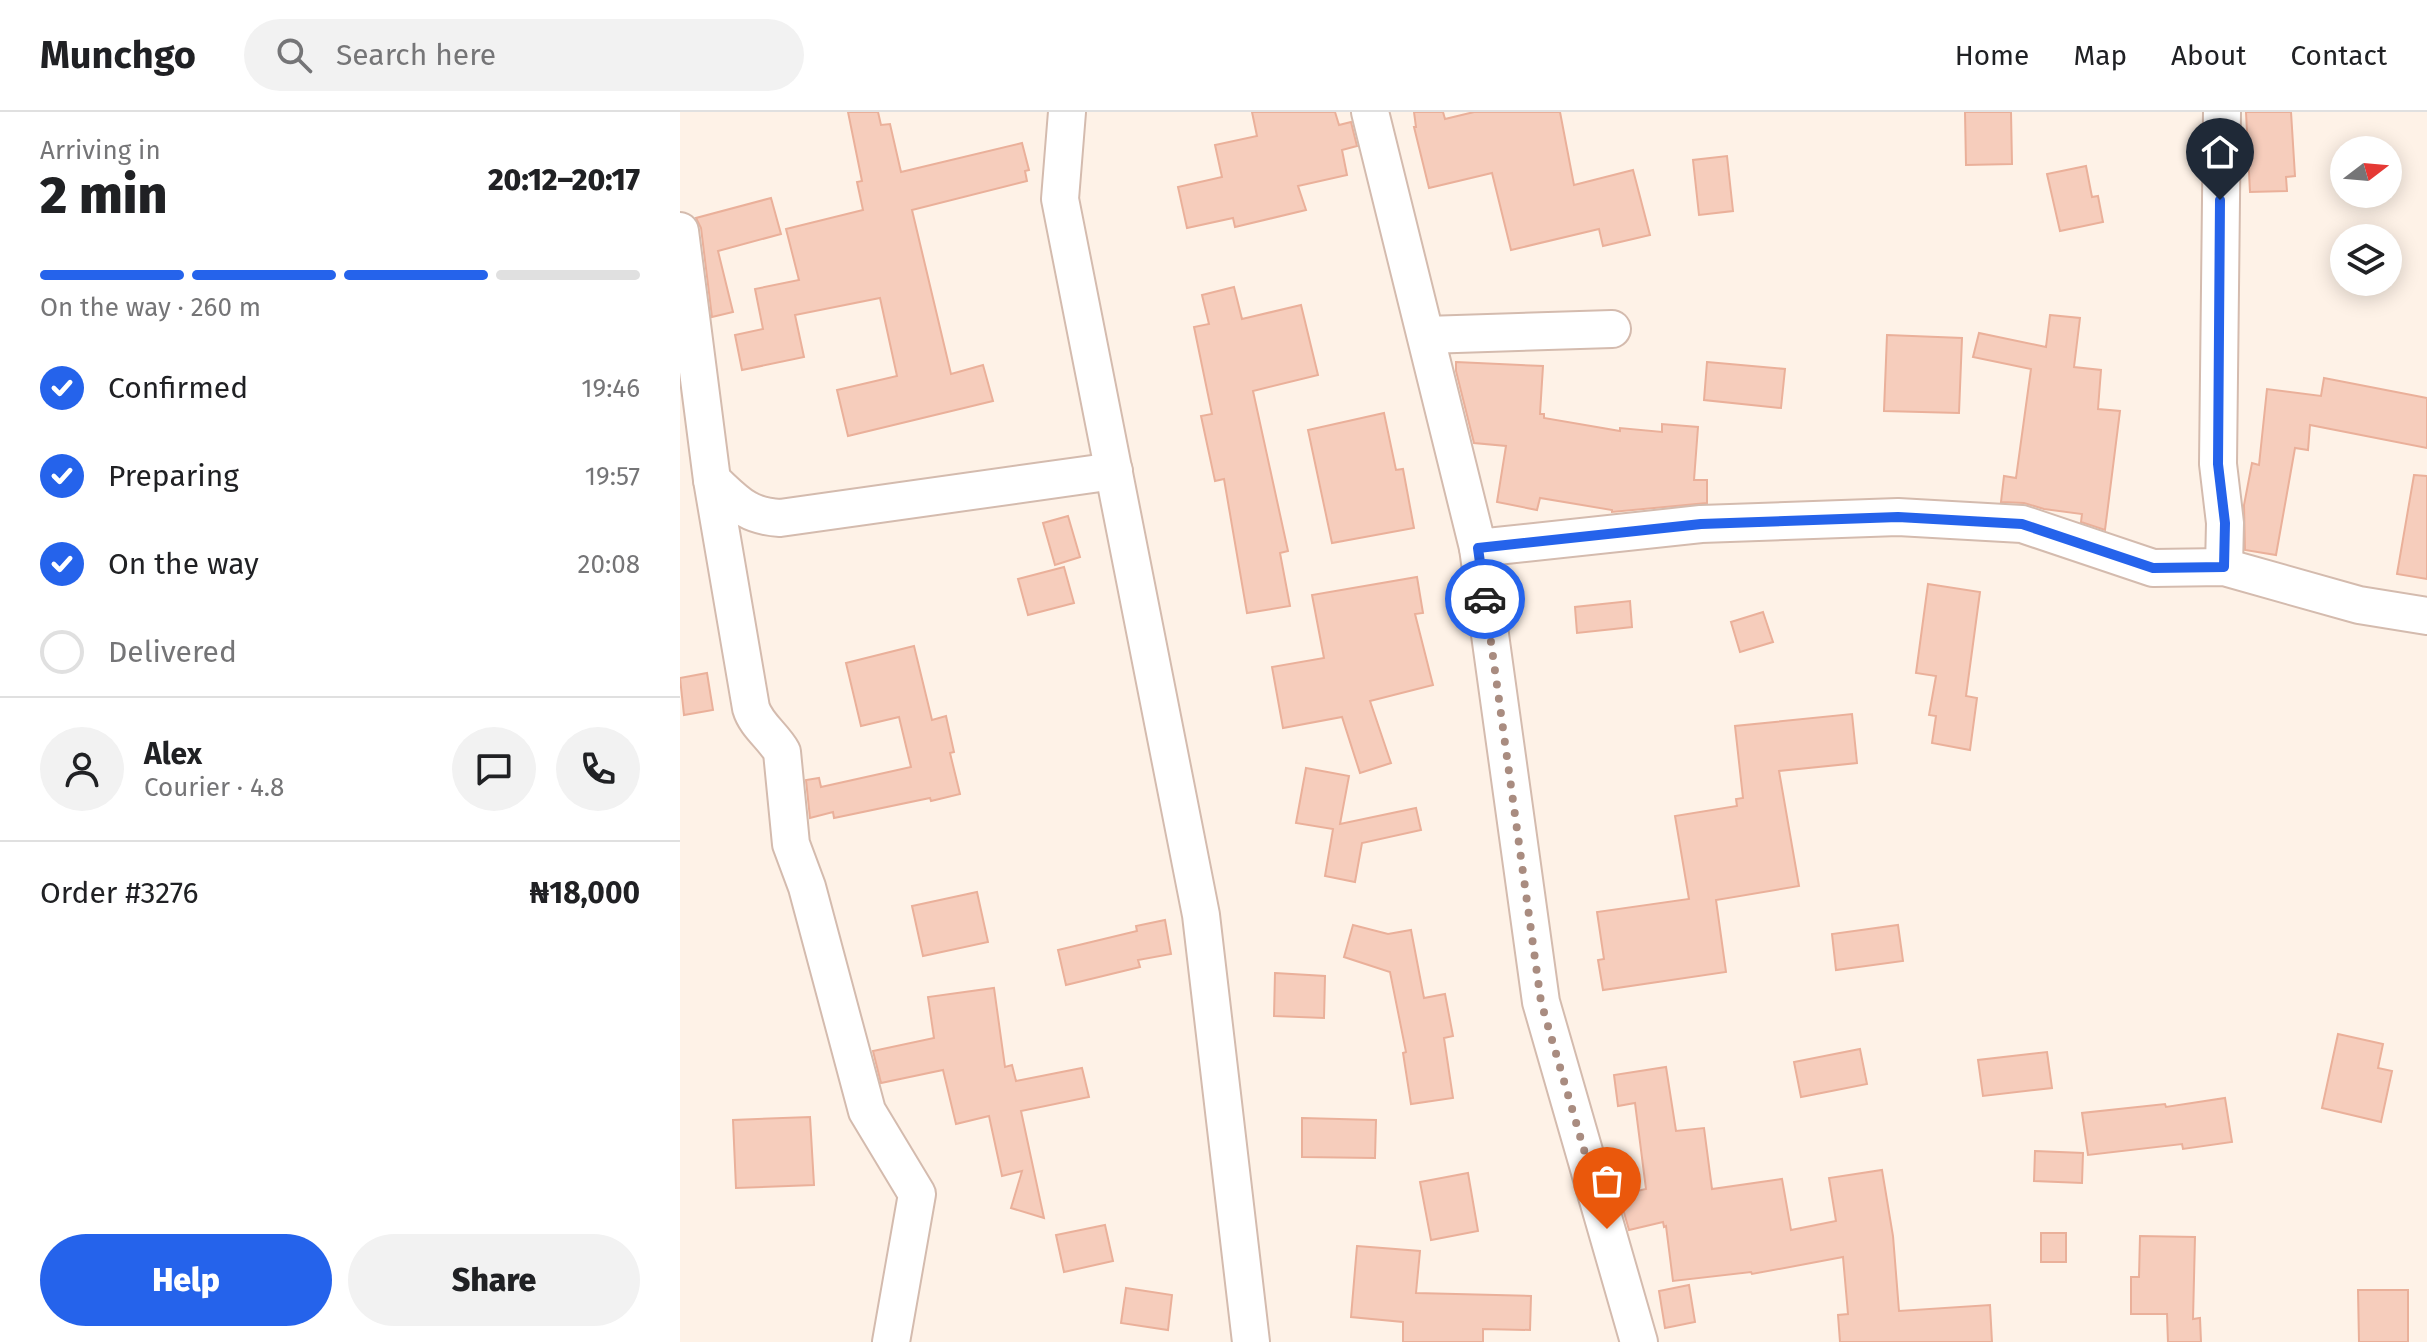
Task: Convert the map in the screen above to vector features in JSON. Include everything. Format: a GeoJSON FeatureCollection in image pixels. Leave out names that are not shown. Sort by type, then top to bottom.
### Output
{"type":"FeatureCollection","features":[{"type":"Feature","properties":{"kind":"street"},"geometry":{"type":"LineString","coordinates":[[1067,112],[1060,199],[1201,915],[1251,1342]]}},
{"type":"Feature","properties":{"kind":"street"},"geometry":{"type":"LineString","coordinates":[[1370,112],[1478,548],[1541,1002],[1639,1342]]}},
{"type":"Feature","properties":{"kind":"street"},"geometry":{"type":"LineString","coordinates":[[2222,112],[2218,464],[2225,523],[2224,567]]}},
{"type":"Feature","properties":{"kind":"street"},"geometry":{"type":"LineString","coordinates":[[680,231],[712,480],[751,708],[754,717],[782,752],[791,844],[807,887],[867,1111],[917,1194],[891,1342]]}},
{"type":"Feature","properties":{"kind":"street"},"geometry":{"type":"LineString","coordinates":[[1426,335],[1612,329]]}},
{"type":"Feature","properties":{"kind":"street"},"geometry":{"type":"LineString","coordinates":[[712,480],[745,509],[761,517],[780,518],[1114,471]]}},
{"type":"Feature","properties":{"kind":"street"},"geometry":{"type":"LineString","coordinates":[[1478,548],[1701,524],[1898,517],[2022,524],[2153,568],[2224,567],[2359,605],[2427,616]]}},
{"type":"Feature","properties":{"kind":"building"},"geometry":{"type":"Polygon","coordinates":[[[848,112],[878,112],[881,125],[890,124],[901,172],[1022,143],[1029,170],[1025,171],[1027,181],[912,210],[951,374],[983,365],[993,401],[848,436],[837,390],[897,376],[880,298],[795,315],[804,357],[742,370],[735,335],[763,329],[755,289],[799,280],[786,229],[863,210],[857,182],[862,181],[848,112]]]}},
{"type":"Feature","properties":{"kind":"building"},"geometry":{"type":"Polygon","coordinates":[[[1252,112],[1335,112],[1339,125],[1351,122],[1357,146],[1342,150],[1347,175],[1298,186],[1306,210],[1235,227],[1233,218],[1187,228],[1178,187],[1222,177],[1215,145],[1257,136],[1252,112]]]}},
{"type":"Feature","properties":{"kind":"building"},"geometry":{"type":"Polygon","coordinates":[[[1414,112],[1443,112],[1445,119],[1474,112],[1560,112],[1574,185],[1633,170],[1650,235],[1603,246],[1599,229],[1511,250],[1492,173],[1429,188],[1414,127],[1414,112]]]}},
{"type":"Feature","properties":{"kind":"building"},"geometry":{"type":"Polygon","coordinates":[[[1965,112],[2011,112],[2012,164],[1966,165],[1965,112]]]}},
{"type":"Feature","properties":{"kind":"building"},"geometry":{"type":"Polygon","coordinates":[[[2246,112],[2291,112],[2295,176],[2286,177],[2287,191],[2250,192],[2246,112]]]}},
{"type":"Feature","properties":{"kind":"building"},"geometry":{"type":"Polygon","coordinates":[[[1727,156],[1733,211],[1699,215],[1693,160],[1727,156]]]}},
{"type":"Feature","properties":{"kind":"building"},"geometry":{"type":"Polygon","coordinates":[[[2086,166],[2092,197],[2098,196],[2103,222],[2060,231],[2047,174],[2086,166]]]}},
{"type":"Feature","properties":{"kind":"building"},"geometry":{"type":"Polygon","coordinates":[[[771,198],[781,234],[718,251],[733,312],[712,317],[701,228],[696,218],[771,198]]]}},
{"type":"Feature","properties":{"kind":"building"},"geometry":{"type":"Polygon","coordinates":[[[1234,287],[1242,319],[1301,305],[1318,375],[1253,391],[1288,551],[1280,553],[1290,606],[1247,613],[1224,479],[1215,481],[1201,416],[1212,414],[1194,327],[1209,324],[1202,295],[1234,287]]]}},
{"type":"Feature","properties":{"kind":"building"},"geometry":{"type":"Polygon","coordinates":[[[2050,315],[2080,318],[2074,367],[2101,370],[2098,409],[2120,411],[2105,530],[2081,522],[2082,514],[2001,502],[2004,476],[2016,478],[2031,369],[1973,357],[1979,333],[2046,347],[2050,315]]]}},
{"type":"Feature","properties":{"kind":"building"},"geometry":{"type":"Polygon","coordinates":[[[1887,335],[1962,338],[1959,413],[1884,411],[1887,335]]]}},
{"type":"Feature","properties":{"kind":"building"},"geometry":{"type":"Polygon","coordinates":[[[1456,362],[1543,366],[1540,414],[1544,414],[1544,418],[1620,431],[1620,428],[1662,432],[1662,424],[1698,427],[1694,480],[1707,480],[1707,503],[1612,512],[1540,498],[1537,510],[1497,502],[1506,446],[1474,443],[1456,362]]]}},
{"type":"Feature","properties":{"kind":"building"},"geometry":{"type":"Polygon","coordinates":[[[1707,362],[1785,369],[1781,408],[1704,400],[1707,362]]]}},
{"type":"Feature","properties":{"kind":"building"},"geometry":{"type":"Polygon","coordinates":[[[2324,378],[2427,398],[2427,448],[2310,425],[2308,450],[2295,448],[2276,555],[2245,550],[2244,505],[2252,463],[2259,465],[2267,389],[2321,396],[2324,378]]]}},
{"type":"Feature","properties":{"kind":"building"},"geometry":{"type":"Polygon","coordinates":[[[1384,413],[1396,470],[1403,469],[1414,528],[1332,543],[1308,430],[1384,413]]]}},
{"type":"Feature","properties":{"kind":"building"},"geometry":{"type":"Polygon","coordinates":[[[2414,475],[2427,476],[2427,579],[2397,574],[2414,475]]]}},
{"type":"Feature","properties":{"kind":"building"},"geometry":{"type":"Polygon","coordinates":[[[1068,516],[1080,557],[1055,565],[1043,523],[1068,516]]]}},
{"type":"Feature","properties":{"kind":"building"},"geometry":{"type":"Polygon","coordinates":[[[1064,567],[1074,603],[1028,615],[1018,579],[1064,567]]]}},
{"type":"Feature","properties":{"kind":"building"},"geometry":{"type":"Polygon","coordinates":[[[1417,577],[1423,613],[1415,614],[1433,685],[1370,701],[1391,763],[1360,773],[1342,717],[1283,728],[1272,667],[1324,658],[1312,595],[1417,577]]]}},
{"type":"Feature","properties":{"kind":"building"},"geometry":{"type":"Polygon","coordinates":[[[1928,584],[1980,592],[1966,696],[1977,698],[1970,750],[1932,743],[1936,716],[1929,715],[1936,676],[1916,673],[1928,584]]]}},
{"type":"Feature","properties":{"kind":"building"},"geometry":{"type":"Polygon","coordinates":[[[1630,601],[1632,627],[1577,633],[1575,607],[1630,601]]]}},
{"type":"Feature","properties":{"kind":"building"},"geometry":{"type":"Polygon","coordinates":[[[1763,612],[1773,642],[1740,652],[1731,622],[1763,612]]]}},
{"type":"Feature","properties":{"kind":"building"},"geometry":{"type":"Polygon","coordinates":[[[914,646],[932,720],[946,716],[954,752],[950,753],[960,794],[834,818],[833,812],[810,818],[806,780],[819,778],[821,787],[911,767],[899,717],[861,726],[846,663],[914,646]]]}},
{"type":"Feature","properties":{"kind":"building"},"geometry":{"type":"Polygon","coordinates":[[[707,673],[713,710],[684,715],[680,678],[707,673]]]}},
{"type":"Feature","properties":{"kind":"building"},"geometry":{"type":"Polygon","coordinates":[[[1852,714],[1857,763],[1779,771],[1799,886],[1716,900],[1726,972],[1603,990],[1598,960],[1604,959],[1597,912],[1689,899],[1675,816],[1737,806],[1736,799],[1743,798],[1735,726],[1852,714]]]}},
{"type":"Feature","properties":{"kind":"building"},"geometry":{"type":"Polygon","coordinates":[[[1306,768],[1349,776],[1340,824],[1416,808],[1421,830],[1362,843],[1355,882],[1325,876],[1333,829],[1296,823],[1306,768]]]}},
{"type":"Feature","properties":{"kind":"building"},"geometry":{"type":"Polygon","coordinates":[[[977,892],[988,942],[923,956],[912,906],[977,892]]]}},
{"type":"Feature","properties":{"kind":"building"},"geometry":{"type":"Polygon","coordinates":[[[1165,920],[1171,954],[1138,960],[1140,967],[1066,985],[1058,950],[1137,931],[1136,926],[1165,920]]]}},
{"type":"Feature","properties":{"kind":"building"},"geometry":{"type":"Polygon","coordinates":[[[1353,925],[1388,934],[1411,930],[1424,998],[1445,994],[1453,1036],[1444,1038],[1453,1098],[1411,1104],[1403,1053],[1406,1052],[1390,972],[1344,957],[1353,925]]]}},
{"type":"Feature","properties":{"kind":"building"},"geometry":{"type":"Polygon","coordinates":[[[1898,925],[1903,961],[1836,970],[1832,934],[1898,925]]]}},
{"type":"Feature","properties":{"kind":"building"},"geometry":{"type":"Polygon","coordinates":[[[1275,973],[1325,976],[1324,1018],[1274,1016],[1275,973]]]}},
{"type":"Feature","properties":{"kind":"building"},"geometry":{"type":"Polygon","coordinates":[[[994,988],[1005,1067],[1012,1065],[1016,1081],[1082,1068],[1089,1097],[1021,1111],[1044,1218],[1011,1208],[1022,1171],[1002,1176],[989,1116],[956,1124],[943,1070],[881,1083],[873,1051],[934,1038],[928,997],[994,988]]]}},
{"type":"Feature","properties":{"kind":"building"},"geometry":{"type":"Polygon","coordinates":[[[2338,1034],[2383,1044],[2378,1068],[2392,1071],[2381,1122],[2322,1108],[2338,1034]]]}},
{"type":"Feature","properties":{"kind":"building"},"geometry":{"type":"Polygon","coordinates":[[[1860,1049],[1867,1084],[1801,1097],[1794,1062],[1860,1049]]]}},
{"type":"Feature","properties":{"kind":"building"},"geometry":{"type":"Polygon","coordinates":[[[2047,1052],[2052,1088],[1983,1096],[1978,1060],[2047,1052]]]}},
{"type":"Feature","properties":{"kind":"building"},"geometry":{"type":"Polygon","coordinates":[[[1666,1067],[1676,1131],[1704,1128],[1712,1189],[1782,1179],[1791,1230],[1836,1221],[1829,1178],[1882,1170],[1893,1236],[1899,1311],[1990,1305],[1992,1342],[1840,1342],[1838,1315],[1848,1314],[1843,1257],[1752,1274],[1673,1281],[1663,1222],[1629,1230],[1619,1195],[1646,1189],[1635,1103],[1618,1106],[1614,1075],[1666,1067]]]}},
{"type":"Feature","properties":{"kind":"building"},"geometry":{"type":"Polygon","coordinates":[[[2225,1098],[2232,1142],[2183,1149],[2182,1144],[2088,1155],[2082,1113],[2165,1104],[2166,1107],[2225,1098]]]}},
{"type":"Feature","properties":{"kind":"building"},"geometry":{"type":"Polygon","coordinates":[[[810,1117],[814,1185],[736,1188],[733,1120],[810,1117]]]}},
{"type":"Feature","properties":{"kind":"building"},"geometry":{"type":"Polygon","coordinates":[[[1302,1118],[1376,1120],[1375,1158],[1302,1157],[1302,1118]]]}},
{"type":"Feature","properties":{"kind":"building"},"geometry":{"type":"Polygon","coordinates":[[[2035,1151],[2083,1153],[2082,1183],[2034,1181],[2035,1151]]]}},
{"type":"Feature","properties":{"kind":"building"},"geometry":{"type":"Polygon","coordinates":[[[1468,1173],[1478,1231],[1431,1240],[1420,1182],[1468,1173]]]}},
{"type":"Feature","properties":{"kind":"building"},"geometry":{"type":"Polygon","coordinates":[[[1105,1225],[1113,1261],[1064,1272],[1056,1235],[1105,1225]]]}},
{"type":"Feature","properties":{"kind":"building"},"geometry":{"type":"Polygon","coordinates":[[[2041,1233],[2066,1233],[2066,1262],[2041,1262],[2041,1233]]]}},
{"type":"Feature","properties":{"kind":"building"},"geometry":{"type":"Polygon","coordinates":[[[2140,1236],[2195,1237],[2193,1319],[2200,1318],[2201,1342],[2168,1342],[2167,1314],[2131,1314],[2131,1277],[2139,1277],[2140,1236]]]}},
{"type":"Feature","properties":{"kind":"building"},"geometry":{"type":"Polygon","coordinates":[[[1357,1246],[1420,1251],[1416,1293],[1531,1296],[1530,1330],[1483,1329],[1483,1342],[1403,1342],[1403,1322],[1351,1317],[1357,1246]]]}},
{"type":"Feature","properties":{"kind":"building"},"geometry":{"type":"Polygon","coordinates":[[[1689,1285],[1695,1322],[1665,1328],[1659,1291],[1689,1285]]]}},
{"type":"Feature","properties":{"kind":"building"},"geometry":{"type":"Polygon","coordinates":[[[1126,1288],[1172,1295],[1168,1330],[1121,1323],[1126,1288]]]}},
{"type":"Feature","properties":{"kind":"building"},"geometry":{"type":"Polygon","coordinates":[[[2358,1290],[2408,1290],[2408,1342],[2359,1342],[2358,1290]]]}},
{"type":"Feature","properties":{"kind":"way so far"},"geometry":{"type":"LineString","coordinates":[[1485,599],[1541,1002],[1607,1229]]}},
{"type":"Feature","properties":{"kind":"route"},"geometry":{"type":"LineString","coordinates":[[1485,599],[1478,548],[1701,524],[1898,517],[2022,524],[2153,568],[2224,567],[2225,523],[2218,464],[2220,200]]}}]}
